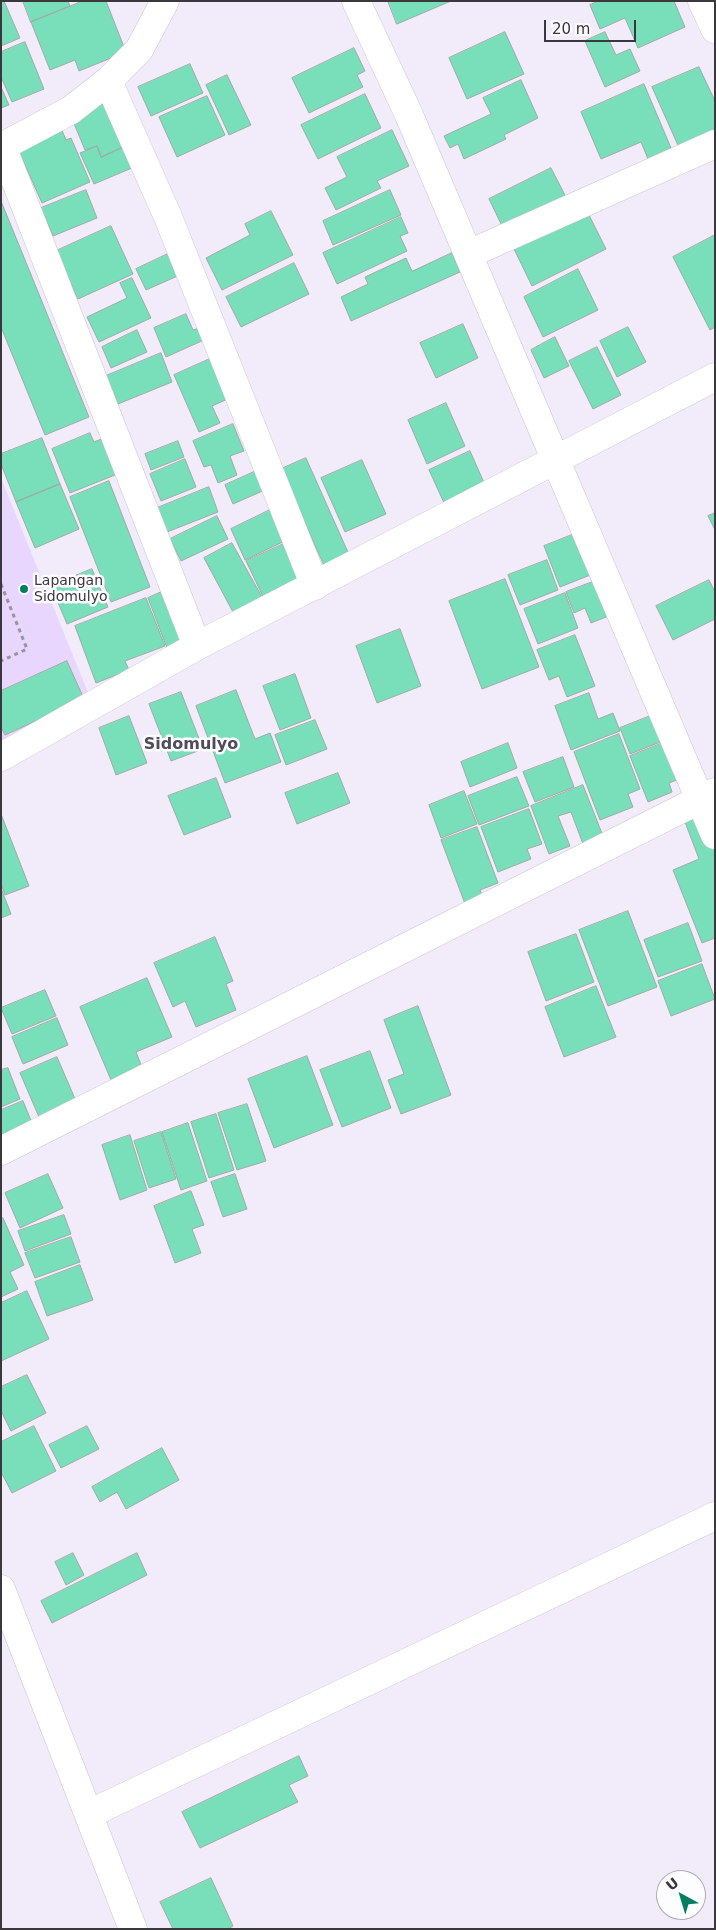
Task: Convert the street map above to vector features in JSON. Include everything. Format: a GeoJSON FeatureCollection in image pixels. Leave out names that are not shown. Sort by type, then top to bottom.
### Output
{"type":"FeatureCollection","features":[{"type":"Feature","properties":{"kind":"street"},"geometry":{"type":"LineString","coordinates":[[165,1],[139,50],[108,81],[71,110],[2,147],[197,646]]}},
{"type":"Feature","properties":{"kind":"street"},"geometry":{"type":"LineString","coordinates":[[356,1],[409,116],[556,460],[707,796],[715,835]]}},
{"type":"Feature","properties":{"kind":"street"},"geometry":{"type":"LineString","coordinates":[[702,1],[715,30]]}},
{"type":"Feature","properties":{"kind":"street"},"geometry":{"type":"LineString","coordinates":[[108,81],[168,217],[315,586]]}},
{"type":"Feature","properties":{"kind":"street"},"geometry":{"type":"LineString","coordinates":[[469,254],[715,144]]}},
{"type":"Feature","properties":{"kind":"street"},"geometry":{"type":"LineString","coordinates":[[1,756],[197,646],[715,377]]}},
{"type":"Feature","properties":{"kind":"street"},"geometry":{"type":"LineString","coordinates":[[1,1151],[707,796]]}},
{"type":"Feature","properties":{"kind":"street"},"geometry":{"type":"LineString","coordinates":[[89,1814],[715,1516]]}},
{"type":"Feature","properties":{"kind":"street"},"geometry":{"type":"LineString","coordinates":[[1,1588],[133,1929]]}},
{"type":"Feature","properties":{"kind":"path"},"geometry":{"type":"LineString","coordinates":[[1,584],[27,649],[1,661]]}},
{"type":"Feature","properties":{"kind":"shaded area","name":"Lapangan Sidomulyo"},"geometry":{"type":"Polygon","coordinates":[[[1,478],[91,700],[1,749],[1,478]]]}},
{"type":"Feature","properties":{"kind":"building"},"geometry":{"type":"Polygon","coordinates":[[[1,1],[4,1],[20,38],[1,46],[1,1]]]}},
{"type":"Feature","properties":{"kind":"building"},"geometry":{"type":"Polygon","coordinates":[[[23,1],[68,1],[70,6],[31,22],[23,1]]]}},
{"type":"Feature","properties":{"kind":"building"},"geometry":{"type":"Polygon","coordinates":[[[83,1],[106,1],[126,52],[79,71],[75,60],[50,70],[31,22],[83,1]]]}},
{"type":"Feature","properties":{"kind":"building"},"geometry":{"type":"Polygon","coordinates":[[[388,1],[451,1],[397,24],[388,1]]]}},
{"type":"Feature","properties":{"kind":"building"},"geometry":{"type":"Polygon","coordinates":[[[599,1],[674,1],[685,27],[638,48],[625,18],[600,29],[590,5],[599,1]]]}},
{"type":"Feature","properties":{"kind":"building"},"geometry":{"type":"Polygon","coordinates":[[[505,32],[524,74],[467,99],[449,58],[505,32]]]}},
{"type":"Feature","properties":{"kind":"building"},"geometry":{"type":"Polygon","coordinates":[[[605,32],[616,55],[630,49],[640,71],[605,87],[585,41],[605,32]]]}},
{"type":"Feature","properties":{"kind":"building"},"geometry":{"type":"Polygon","coordinates":[[[25,42],[44,89],[12,102],[1,77],[1,52],[25,42]]]}},
{"type":"Feature","properties":{"kind":"building"},"geometry":{"type":"Polygon","coordinates":[[[354,48],[365,71],[357,75],[363,87],[309,113],[292,78],[354,48]]]}},
{"type":"Feature","properties":{"kind":"building"},"geometry":{"type":"Polygon","coordinates":[[[190,64],[203,93],[151,116],[138,87],[190,64]]]}},
{"type":"Feature","properties":{"kind":"building"},"geometry":{"type":"Polygon","coordinates":[[[699,67],[715,101],[715,137],[681,152],[652,87],[699,67]]]}},
{"type":"Feature","properties":{"kind":"building"},"geometry":{"type":"Polygon","coordinates":[[[227,75],[251,125],[229,135],[206,85],[227,75]]]}},
{"type":"Feature","properties":{"kind":"building"},"geometry":{"type":"Polygon","coordinates":[[[521,80],[538,118],[504,135],[506,139],[464,159],[458,144],[450,148],[444,136],[491,114],[483,98],[521,80]]]}},
{"type":"Feature","properties":{"kind":"building"},"geometry":{"type":"Polygon","coordinates":[[[644,84],[671,148],[648,159],[641,142],[601,159],[581,112],[644,84]]]}},
{"type":"Feature","properties":{"kind":"building"},"geometry":{"type":"Polygon","coordinates":[[[1,87],[9,105],[1,108],[1,87]]]}},
{"type":"Feature","properties":{"kind":"building"},"geometry":{"type":"Polygon","coordinates":[[[365,94],[381,128],[318,159],[301,125],[365,94]]]}},
{"type":"Feature","properties":{"kind":"building"},"geometry":{"type":"Polygon","coordinates":[[[207,96],[225,135],[177,157],[159,117],[207,96]]]}},
{"type":"Feature","properties":{"kind":"building"},"geometry":{"type":"Polygon","coordinates":[[[110,97],[130,144],[101,157],[97,146],[85,150],[70,114],[110,97]]]}},
{"type":"Feature","properties":{"kind":"building"},"geometry":{"type":"Polygon","coordinates":[[[61,128],[66,140],[71,138],[90,182],[42,203],[17,147],[61,128]]]}},
{"type":"Feature","properties":{"kind":"building"},"geometry":{"type":"Polygon","coordinates":[[[392,130],[409,166],[377,181],[381,188],[336,210],[325,188],[347,177],[337,157],[392,130]]]}},
{"type":"Feature","properties":{"kind":"building"},"geometry":{"type":"Polygon","coordinates":[[[130,144],[139,165],[94,184],[80,153],[97,146],[101,157],[130,144]]]}},
{"type":"Feature","properties":{"kind":"building"},"geometry":{"type":"Polygon","coordinates":[[[551,168],[567,199],[504,230],[489,199],[551,168]]]}},
{"type":"Feature","properties":{"kind":"building"},"geometry":{"type":"Polygon","coordinates":[[[86,190],[97,218],[53,236],[41,208],[86,190]]]}},
{"type":"Feature","properties":{"kind":"building"},"geometry":{"type":"Polygon","coordinates":[[[390,190],[401,215],[333,245],[323,221],[390,190]]]}},
{"type":"Feature","properties":{"kind":"building"},"geometry":{"type":"Polygon","coordinates":[[[1,201],[89,417],[45,435],[1,327],[1,201]]]}},
{"type":"Feature","properties":{"kind":"building"},"geometry":{"type":"Polygon","coordinates":[[[271,211],[293,255],[222,290],[206,258],[250,235],[245,224],[271,211]]]}},
{"type":"Feature","properties":{"kind":"building"},"geometry":{"type":"Polygon","coordinates":[[[588,213],[606,249],[532,286],[514,249],[588,213]]]}},
{"type":"Feature","properties":{"kind":"building"},"geometry":{"type":"Polygon","coordinates":[[[401,217],[408,233],[400,236],[407,251],[337,284],[323,253],[401,217]]]}},
{"type":"Feature","properties":{"kind":"building"},"geometry":{"type":"Polygon","coordinates":[[[111,226],[133,274],[78,299],[56,251],[111,226]]]}},
{"type":"Feature","properties":{"kind":"building"},"geometry":{"type":"Polygon","coordinates":[[[715,235],[715,327],[710,330],[673,257],[715,235]]]}},
{"type":"Feature","properties":{"kind":"building"},"geometry":{"type":"Polygon","coordinates":[[[172,252],[182,274],[146,290],[136,269],[172,252]]]}},
{"type":"Feature","properties":{"kind":"building"},"geometry":{"type":"Polygon","coordinates":[[[452,253],[460,272],[351,321],[341,297],[368,284],[365,277],[406,258],[412,271],[452,253]]]}},
{"type":"Feature","properties":{"kind":"building"},"geometry":{"type":"Polygon","coordinates":[[[294,263],[309,294],[241,327],[226,297],[294,263]]]}},
{"type":"Feature","properties":{"kind":"building"},"geometry":{"type":"Polygon","coordinates":[[[578,269],[598,310],[543,337],[524,297],[578,269]]]}},
{"type":"Feature","properties":{"kind":"building"},"geometry":{"type":"Polygon","coordinates":[[[132,278],[151,318],[99,342],[87,317],[127,298],[120,283],[132,278]]]}},
{"type":"Feature","properties":{"kind":"building"},"geometry":{"type":"Polygon","coordinates":[[[186,314],[193,330],[199,328],[204,340],[166,357],[154,328],[186,314]]]}},
{"type":"Feature","properties":{"kind":"building"},"geometry":{"type":"Polygon","coordinates":[[[463,324],[478,358],[436,378],[420,343],[463,324]]]}},
{"type":"Feature","properties":{"kind":"building"},"geometry":{"type":"Polygon","coordinates":[[[628,327],[646,362],[617,377],[600,341],[628,327]]]}},
{"type":"Feature","properties":{"kind":"building"},"geometry":{"type":"Polygon","coordinates":[[[137,330],[147,352],[111,368],[102,347],[137,330]]]}},
{"type":"Feature","properties":{"kind":"building"},"geometry":{"type":"Polygon","coordinates":[[[555,337],[569,366],[544,378],[531,350],[555,337]]]}},
{"type":"Feature","properties":{"kind":"building"},"geometry":{"type":"Polygon","coordinates":[[[597,347],[621,395],[593,409],[569,361],[597,347]]]}},
{"type":"Feature","properties":{"kind":"building"},"geometry":{"type":"Polygon","coordinates":[[[161,353],[172,382],[118,404],[106,376],[161,353]]]}},
{"type":"Feature","properties":{"kind":"building"},"geometry":{"type":"Polygon","coordinates":[[[212,358],[230,398],[212,406],[220,423],[199,432],[174,375],[212,358]]]}},
{"type":"Feature","properties":{"kind":"building"},"geometry":{"type":"Polygon","coordinates":[[[446,403],[465,446],[427,464],[408,420],[446,403]]]}},
{"type":"Feature","properties":{"kind":"building"},"geometry":{"type":"Polygon","coordinates":[[[233,424],[244,451],[230,456],[237,475],[218,483],[211,465],[204,467],[193,441],[233,424]]]}},
{"type":"Feature","properties":{"kind":"building"},"geometry":{"type":"Polygon","coordinates":[[[90,433],[94,442],[106,437],[120,473],[70,493],[52,449],[90,433]]]}},
{"type":"Feature","properties":{"kind":"building"},"geometry":{"type":"Polygon","coordinates":[[[42,438],[60,484],[16,502],[1,464],[1,454],[42,438]]]}},
{"type":"Feature","properties":{"kind":"building"},"geometry":{"type":"Polygon","coordinates":[[[178,441],[184,457],[151,470],[145,454],[178,441]]]}},
{"type":"Feature","properties":{"kind":"building"},"geometry":{"type":"Polygon","coordinates":[[[470,451],[486,487],[445,505],[429,470],[470,451]]]}},
{"type":"Feature","properties":{"kind":"building"},"geometry":{"type":"Polygon","coordinates":[[[306,458],[351,559],[326,570],[281,469],[306,458]]]}},
{"type":"Feature","properties":{"kind":"building"},"geometry":{"type":"Polygon","coordinates":[[[185,459],[196,487],[161,501],[150,474],[185,459]]]}},
{"type":"Feature","properties":{"kind":"building"},"geometry":{"type":"Polygon","coordinates":[[[362,460],[386,514],[345,532],[321,478],[362,460]]]}},
{"type":"Feature","properties":{"kind":"building"},"geometry":{"type":"Polygon","coordinates":[[[265,467],[274,486],[233,504],[225,485],[265,467]]]}},
{"type":"Feature","properties":{"kind":"building"},"geometry":{"type":"Polygon","coordinates":[[[109,481],[150,587],[111,602],[70,497],[109,481]]]}},
{"type":"Feature","properties":{"kind":"building"},"geometry":{"type":"Polygon","coordinates":[[[60,484],[79,529],[35,548],[16,502],[60,484]]]}},
{"type":"Feature","properties":{"kind":"building"},"geometry":{"type":"Polygon","coordinates":[[[209,487],[218,512],[167,532],[157,508],[209,487]]]}},
{"type":"Feature","properties":{"kind":"building"},"geometry":{"type":"Polygon","coordinates":[[[276,507],[291,538],[245,560],[231,529],[276,507]]]}},
{"type":"Feature","properties":{"kind":"building"},"geometry":{"type":"Polygon","coordinates":[[[715,513],[715,530],[708,516],[715,513]]]}},
{"type":"Feature","properties":{"kind":"building"},"geometry":{"type":"Polygon","coordinates":[[[217,516],[228,539],[181,561],[170,539],[217,516]]]}},
{"type":"Feature","properties":{"kind":"building"},"geometry":{"type":"Polygon","coordinates":[[[582,531],[598,572],[560,587],[544,546],[582,531]]]}},
{"type":"Feature","properties":{"kind":"building"},"geometry":{"type":"Polygon","coordinates":[[[290,541],[310,582],[266,603],[246,561],[290,541]]]}},
{"type":"Feature","properties":{"kind":"building"},"geometry":{"type":"Polygon","coordinates":[[[232,543],[267,606],[233,612],[204,558],[232,543]]]}},
{"type":"Feature","properties":{"kind":"building"},"geometry":{"type":"Polygon","coordinates":[[[547,560],[558,590],[520,605],[508,575],[547,560]]]}},
{"type":"Feature","properties":{"kind":"building"},"geometry":{"type":"Polygon","coordinates":[[[92,569],[108,607],[67,624],[51,586],[92,569]]]}},
{"type":"Feature","properties":{"kind":"building"},"geometry":{"type":"Polygon","coordinates":[[[603,578],[616,613],[591,623],[585,608],[574,613],[566,592],[603,578]]]}},
{"type":"Feature","properties":{"kind":"building"},"geometry":{"type":"Polygon","coordinates":[[[505,579],[539,667],[482,689],[449,601],[505,579]]]}},
{"type":"Feature","properties":{"kind":"building"},"geometry":{"type":"Polygon","coordinates":[[[709,580],[715,592],[715,619],[673,640],[656,606],[709,580]]]}},
{"type":"Feature","properties":{"kind":"building"},"geometry":{"type":"Polygon","coordinates":[[[173,587],[193,637],[167,648],[148,598],[173,587]]]}},
{"type":"Feature","properties":{"kind":"building"},"geometry":{"type":"Polygon","coordinates":[[[565,593],[578,628],[538,644],[524,609],[565,593]]]}},
{"type":"Feature","properties":{"kind":"building"},"geometry":{"type":"Polygon","coordinates":[[[146,598],[165,646],[125,661],[129,670],[96,683],[75,626],[146,598]]]}},
{"type":"Feature","properties":{"kind":"building"},"geometry":{"type":"Polygon","coordinates":[[[400,629],[421,686],[377,703],[356,646],[400,629]]]}},
{"type":"Feature","properties":{"kind":"building"},"geometry":{"type":"Polygon","coordinates":[[[575,635],[595,686],[567,697],[559,676],[549,680],[537,650],[575,635]]]}},
{"type":"Feature","properties":{"kind":"building"},"geometry":{"type":"Polygon","coordinates":[[[67,661],[84,699],[5,735],[1,727],[1,691],[67,661]]]}},
{"type":"Feature","properties":{"kind":"building"},"geometry":{"type":"Polygon","coordinates":[[[295,674],[311,718],[280,730],[263,686],[295,674]]]}},
{"type":"Feature","properties":{"kind":"building"},"geometry":{"type":"Polygon","coordinates":[[[236,690],[255,739],[270,733],[281,762],[225,783],[196,706],[236,690]]]}},
{"type":"Feature","properties":{"kind":"building"},"geometry":{"type":"Polygon","coordinates":[[[181,692],[203,749],[171,761],[149,704],[181,692]]]}},
{"type":"Feature","properties":{"kind":"building"},"geometry":{"type":"Polygon","coordinates":[[[589,693],[598,719],[613,713],[620,731],[571,750],[555,706],[589,693]]]}},
{"type":"Feature","properties":{"kind":"building"},"geometry":{"type":"Polygon","coordinates":[[[653,715],[663,741],[630,754],[620,728],[653,715]]]}},
{"type":"Feature","properties":{"kind":"building"},"geometry":{"type":"Polygon","coordinates":[[[129,716],[147,763],[116,775],[99,728],[129,716]]]}},
{"type":"Feature","properties":{"kind":"building"},"geometry":{"type":"Polygon","coordinates":[[[315,720],[327,749],[286,765],[275,735],[315,720]]]}},
{"type":"Feature","properties":{"kind":"building"},"geometry":{"type":"Polygon","coordinates":[[[619,734],[640,789],[628,794],[633,807],[600,820],[574,752],[619,734]]]}},
{"type":"Feature","properties":{"kind":"building"},"geometry":{"type":"Polygon","coordinates":[[[668,741],[682,778],[669,783],[672,792],[648,802],[630,756],[668,741]]]}},
{"type":"Feature","properties":{"kind":"building"},"geometry":{"type":"Polygon","coordinates":[[[508,743],[517,768],[470,787],[461,762],[508,743]]]}},
{"type":"Feature","properties":{"kind":"building"},"geometry":{"type":"Polygon","coordinates":[[[563,757],[574,787],[535,802],[523,772],[563,757]]]}},
{"type":"Feature","properties":{"kind":"building"},"geometry":{"type":"Polygon","coordinates":[[[338,773],[350,803],[297,824],[285,793],[338,773]]]}},
{"type":"Feature","properties":{"kind":"building"},"geometry":{"type":"Polygon","coordinates":[[[517,777],[529,806],[479,825],[468,796],[517,777]]]}},
{"type":"Feature","properties":{"kind":"building"},"geometry":{"type":"Polygon","coordinates":[[[216,778],[231,817],[184,835],[168,796],[216,778]]]}},
{"type":"Feature","properties":{"kind":"building"},"geometry":{"type":"Polygon","coordinates":[[[583,785],[603,836],[583,844],[571,812],[558,816],[570,846],[549,854],[531,806],[583,785]]]}},
{"type":"Feature","properties":{"kind":"building"},"geometry":{"type":"Polygon","coordinates":[[[464,791],[477,824],[441,838],[429,805],[464,791]]]}},
{"type":"Feature","properties":{"kind":"building"},"geometry":{"type":"Polygon","coordinates":[[[529,809],[542,844],[527,849],[531,859],[498,872],[481,827],[529,809]]]}},
{"type":"Feature","properties":{"kind":"building"},"geometry":{"type":"Polygon","coordinates":[[[1,814],[29,886],[5,895],[1,884],[1,814]]]}},
{"type":"Feature","properties":{"kind":"building"},"geometry":{"type":"Polygon","coordinates":[[[703,815],[715,844],[715,938],[702,943],[673,870],[699,859],[685,822],[703,815]]]}},
{"type":"Feature","properties":{"kind":"building"},"geometry":{"type":"Polygon","coordinates":[[[477,827],[498,883],[480,890],[485,902],[467,909],[441,840],[477,827]]]}},
{"type":"Feature","properties":{"kind":"building"},"geometry":{"type":"Polygon","coordinates":[[[1,888],[11,914],[1,918],[1,888]]]}},
{"type":"Feature","properties":{"kind":"building"},"geometry":{"type":"Polygon","coordinates":[[[628,911],[657,987],[608,1006],[579,930],[628,911]]]}},
{"type":"Feature","properties":{"kind":"building"},"geometry":{"type":"Polygon","coordinates":[[[688,923],[702,961],[658,977],[644,940],[688,923]]]}},
{"type":"Feature","properties":{"kind":"building"},"geometry":{"type":"Polygon","coordinates":[[[576,934],[594,982],[546,1001],[528,952],[576,934]]]}},
{"type":"Feature","properties":{"kind":"building"},"geometry":{"type":"Polygon","coordinates":[[[215,937],[233,981],[226,984],[236,1010],[196,1027],[185,1001],[173,1007],[154,963],[215,937]]]}},
{"type":"Feature","properties":{"kind":"building"},"geometry":{"type":"Polygon","coordinates":[[[702,964],[715,999],[671,1016],[658,981],[702,964]]]}},
{"type":"Feature","properties":{"kind":"building"},"geometry":{"type":"Polygon","coordinates":[[[147,978],[172,1037],[136,1052],[142,1067],[111,1080],[80,1007],[147,978]]]}},
{"type":"Feature","properties":{"kind":"building"},"geometry":{"type":"Polygon","coordinates":[[[596,986],[616,1037],[564,1057],[545,1007],[596,986]]]}},
{"type":"Feature","properties":{"kind":"building"},"geometry":{"type":"Polygon","coordinates":[[[45,990],[56,1016],[12,1034],[1,1008],[45,990]]]}},
{"type":"Feature","properties":{"kind":"building"},"geometry":{"type":"Polygon","coordinates":[[[418,1006],[451,1095],[401,1114],[388,1080],[404,1074],[384,1020],[418,1006]]]}},
{"type":"Feature","properties":{"kind":"building"},"geometry":{"type":"Polygon","coordinates":[[[57,1018],[68,1045],[23,1064],[12,1037],[57,1018]]]}},
{"type":"Feature","properties":{"kind":"building"},"geometry":{"type":"Polygon","coordinates":[[[370,1051],[391,1108],[342,1127],[320,1070],[370,1051]]]}},
{"type":"Feature","properties":{"kind":"building"},"geometry":{"type":"Polygon","coordinates":[[[307,1056],[333,1125],[274,1148],[248,1079],[307,1056]]]}},
{"type":"Feature","properties":{"kind":"building"},"geometry":{"type":"Polygon","coordinates":[[[57,1057],[76,1101],[39,1117],[20,1073],[57,1057]]]}},
{"type":"Feature","properties":{"kind":"building"},"geometry":{"type":"Polygon","coordinates":[[[8,1068],[20,1099],[1,1107],[1,1070],[8,1068]]]}},
{"type":"Feature","properties":{"kind":"building"},"geometry":{"type":"Polygon","coordinates":[[[23,1101],[35,1130],[1,1144],[1,1110],[23,1101]]]}},
{"type":"Feature","properties":{"kind":"building"},"geometry":{"type":"Polygon","coordinates":[[[247,1104],[266,1161],[237,1170],[218,1113],[247,1104]]]}},
{"type":"Feature","properties":{"kind":"building"},"geometry":{"type":"Polygon","coordinates":[[[216,1114],[234,1170],[209,1178],[191,1122],[216,1114]]]}},
{"type":"Feature","properties":{"kind":"building"},"geometry":{"type":"Polygon","coordinates":[[[188,1123],[207,1181],[181,1190],[162,1132],[188,1123]]]}},
{"type":"Feature","properties":{"kind":"building"},"geometry":{"type":"Polygon","coordinates":[[[161,1132],[176,1179],[149,1188],[134,1141],[161,1132]]]}},
{"type":"Feature","properties":{"kind":"building"},"geometry":{"type":"Polygon","coordinates":[[[130,1135],[147,1190],[120,1200],[102,1145],[130,1135]]]}},
{"type":"Feature","properties":{"kind":"building"},"geometry":{"type":"Polygon","coordinates":[[[48,1174],[63,1208],[20,1228],[5,1193],[48,1174]]]}},
{"type":"Feature","properties":{"kind":"building"},"geometry":{"type":"Polygon","coordinates":[[[235,1174],[247,1209],[223,1217],[211,1182],[235,1174]]]}},
{"type":"Feature","properties":{"kind":"building"},"geometry":{"type":"Polygon","coordinates":[[[191,1191],[204,1225],[192,1229],[201,1253],[175,1263],[154,1206],[191,1191]]]}},
{"type":"Feature","properties":{"kind":"building"},"geometry":{"type":"Polygon","coordinates":[[[64,1215],[71,1234],[25,1251],[18,1231],[64,1215]]]}},
{"type":"Feature","properties":{"kind":"building"},"geometry":{"type":"Polygon","coordinates":[[[3,1218],[24,1265],[10,1272],[18,1289],[1,1297],[1,1219],[3,1218]]]}},
{"type":"Feature","properties":{"kind":"building"},"geometry":{"type":"Polygon","coordinates":[[[71,1237],[80,1262],[35,1278],[25,1253],[71,1237]]]}},
{"type":"Feature","properties":{"kind":"building"},"geometry":{"type":"Polygon","coordinates":[[[80,1265],[93,1300],[47,1316],[35,1282],[80,1265]]]}},
{"type":"Feature","properties":{"kind":"building"},"geometry":{"type":"Polygon","coordinates":[[[27,1291],[49,1339],[1,1361],[1,1303],[27,1291]]]}},
{"type":"Feature","properties":{"kind":"building"},"geometry":{"type":"Polygon","coordinates":[[[27,1375],[46,1413],[11,1431],[1,1411],[1,1387],[27,1375]]]}},
{"type":"Feature","properties":{"kind":"building"},"geometry":{"type":"Polygon","coordinates":[[[34,1426],[56,1471],[12,1493],[1,1472],[1,1442],[34,1426]]]}},
{"type":"Feature","properties":{"kind":"building"},"geometry":{"type":"Polygon","coordinates":[[[87,1426],[99,1449],[61,1468],[49,1445],[87,1426]]]}},
{"type":"Feature","properties":{"kind":"building"},"geometry":{"type":"Polygon","coordinates":[[[162,1448],[179,1480],[126,1509],[117,1492],[100,1502],[92,1487],[162,1448]]]}},
{"type":"Feature","properties":{"kind":"building"},"geometry":{"type":"Polygon","coordinates":[[[73,1553],[84,1575],[66,1585],[55,1562],[73,1553]]]}},
{"type":"Feature","properties":{"kind":"building"},"geometry":{"type":"Polygon","coordinates":[[[137,1553],[147,1575],[52,1623],[41,1601],[137,1553]]]}},
{"type":"Feature","properties":{"kind":"building"},"geometry":{"type":"Polygon","coordinates":[[[299,1756],[308,1776],[289,1785],[298,1802],[200,1848],[182,1812],[299,1756]]]}},
{"type":"Feature","properties":{"kind":"building"},"geometry":{"type":"Polygon","coordinates":[[[211,1878],[233,1926],[228,1929],[173,1929],[160,1902],[211,1878]]]}},
{"type":"Feature","properties":{"kind":"place","name":"Lapangan Sidomulyo"},"geometry":{"type":"Point","coordinates":[24,589]}},
{"type":"Feature","properties":{"kind":"district","name":"Sidomulyo"},"geometry":{"type":"Point","coordinates":[191,745]}}]}
